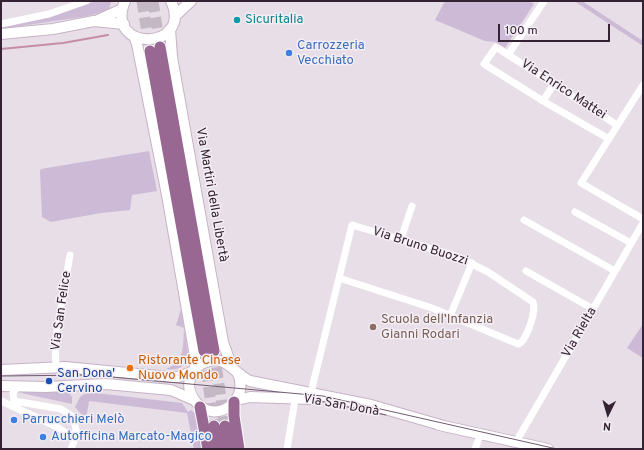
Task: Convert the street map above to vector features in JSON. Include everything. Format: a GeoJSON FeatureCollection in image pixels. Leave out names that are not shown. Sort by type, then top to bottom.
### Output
{"type":"FeatureCollection","features":[{"type":"Feature","properties":{"kind":"main road"},"geometry":{"type":"LineString","coordinates":[[171,1],[175,16]]}},
{"type":"Feature","properties":{"kind":"main road"},"geometry":{"type":"LineString","coordinates":[[134,36],[141,40],[153,40],[165,35],[170,29],[175,16],[191,1]]}},
{"type":"Feature","properties":{"kind":"main road"},"geometry":{"type":"LineString","coordinates":[[94,21],[124,5],[124,24],[134,36],[137,44],[167,195],[195,356],[194,370],[189,388],[197,403],[208,449]]}},
{"type":"Feature","properties":{"kind":"main road"},"geometry":{"type":"LineString","coordinates":[[1,34],[53,29],[94,21],[124,24]]}},
{"type":"Feature","properties":{"kind":"main road","name":"Via Martiri della Libertà"},"geometry":{"type":"LineString","coordinates":[[170,29],[172,56],[223,342],[234,369]]}},
{"type":"Feature","properties":{"kind":"main road","name":"Via Martiri della Libertà"},"geometry":{"type":"LineString","coordinates":[[150,51],[209,351],[160,47]]}},
{"type":"Feature","properties":{"kind":"main road","name":"Via San Donà"},"geometry":{"type":"LineString","coordinates":[[1,370],[56,367],[178,377],[194,370],[203,363],[214,360],[224,362],[250,381],[296,395],[371,406],[444,426]]}},
{"type":"Feature","properties":{"kind":"main road"},"geometry":{"type":"LineString","coordinates":[[234,369],[241,388],[235,401],[234,416],[239,449]]}},
{"type":"Feature","properties":{"kind":"main road","name":"Via San Donà"},"geometry":{"type":"LineString","coordinates":[[1,386],[61,387],[106,384],[171,390],[197,403],[207,410],[218,411],[225,409],[235,401],[250,397],[296,395]]}},
{"type":"Feature","properties":{"kind":"main road","name":"Via San Donà"},"geometry":{"type":"LineString","coordinates":[[311,397],[481,433],[543,448]]}},
{"type":"Feature","properties":{"kind":"main road"},"geometry":{"type":"LineString","coordinates":[[218,449],[220,426],[229,449]]}},
{"type":"Feature","properties":{"kind":"street"},"geometry":{"type":"LineString","coordinates":[[1,24],[49,14],[86,1]]}},
{"type":"Feature","properties":{"kind":"street","name":"Via Enrico Mattei"},"geometry":{"type":"LineString","coordinates":[[508,55],[544,1]]}},
{"type":"Feature","properties":{"kind":"street","name":"Via Enrico Mattei"},"geometry":{"type":"LineString","coordinates":[[543,101],[484,64],[496,47],[617,125]]}},
{"type":"Feature","properties":{"kind":"street"},"geometry":{"type":"LineString","coordinates":[[554,84],[543,101],[609,139]]}},
{"type":"Feature","properties":{"kind":"street"},"geometry":{"type":"LineString","coordinates":[[643,85],[640,97],[617,125],[581,183],[643,219]]}},
{"type":"Feature","properties":{"kind":"street"},"geometry":{"type":"LineString","coordinates":[[401,239],[412,206]]}},
{"type":"Feature","properties":{"kind":"street"},"geometry":{"type":"LineString","coordinates":[[575,212],[631,244]]}},
{"type":"Feature","properties":{"kind":"street"},"geometry":{"type":"LineString","coordinates":[[524,220],[615,271]]}},
{"type":"Feature","properties":{"kind":"street","name":"Via Rielta"},"geometry":{"type":"LineString","coordinates":[[516,442],[643,223]]}},
{"type":"Feature","properties":{"kind":"street","name":"Via Bruno Buozzi"},"geometry":{"type":"LineString","coordinates":[[311,397],[339,278],[352,225],[441,251],[472,263],[533,302],[535,311],[523,341],[520,344],[515,344],[432,308],[339,278]]}},
{"type":"Feature","properties":{"kind":"street","name":"Via San Felice"},"geometry":{"type":"LineString","coordinates":[[56,367],[55,342],[70,255]]}},
{"type":"Feature","properties":{"kind":"street"},"geometry":{"type":"LineString","coordinates":[[450,316],[472,263]]}},
{"type":"Feature","properties":{"kind":"street"},"geometry":{"type":"LineString","coordinates":[[526,271],[593,309]]}},
{"type":"Feature","properties":{"kind":"street"},"geometry":{"type":"LineString","coordinates":[[17,387],[13,393],[14,401],[66,411],[75,422],[77,434],[71,449]]}},
{"type":"Feature","properties":{"kind":"street"},"geometry":{"type":"LineString","coordinates":[[287,449],[296,395]]}},
{"type":"Feature","properties":{"kind":"street"},"geometry":{"type":"LineString","coordinates":[[1,401],[57,427],[68,437],[71,449]]}},
{"type":"Feature","properties":{"kind":"street"},"geometry":{"type":"LineString","coordinates":[[64,433],[69,435],[77,434]]}},
{"type":"Feature","properties":{"kind":"street"},"geometry":{"type":"LineString","coordinates":[[476,449],[481,433]]}},
{"type":"Feature","properties":{"kind":"shaded area"},"geometry":{"type":"Polygon","coordinates":[[[96,1],[111,1],[109,10],[88,16],[1,29],[1,26],[49,16],[96,1]]]}},
{"type":"Feature","properties":{"kind":"shaded area"},"geometry":{"type":"Polygon","coordinates":[[[445,1],[529,1],[534,4],[505,48],[495,42],[485,41],[435,20],[445,1]]]}},
{"type":"Feature","properties":{"kind":"shaded area"},"geometry":{"type":"Polygon","coordinates":[[[574,1],[582,1],[643,41],[643,46],[574,1]]]}},
{"type":"Feature","properties":{"kind":"shaded area"},"geometry":{"type":"Polygon","coordinates":[[[149,151],[157,191],[132,195],[130,210],[101,213],[51,222],[42,217],[41,169],[149,151]]]}},
{"type":"Feature","properties":{"kind":"shaded area"},"geometry":{"type":"Polygon","coordinates":[[[181,309],[184,328],[176,325],[181,309]]]}},
{"type":"Feature","properties":{"kind":"shaded area"},"geometry":{"type":"Polygon","coordinates":[[[643,324],[643,358],[627,348],[643,324]]]}},
{"type":"Feature","properties":{"kind":"shaded area"},"geometry":{"type":"Polygon","coordinates":[[[184,328],[188,354],[186,362],[178,369],[166,369],[172,366],[180,358],[183,347],[184,328]]]}},
{"type":"Feature","properties":{"kind":"shaded area"},"geometry":{"type":"Polygon","coordinates":[[[68,392],[72,397],[72,404],[21,393],[68,392]]]}},
{"type":"Feature","properties":{"kind":"shaded area"},"geometry":{"type":"Polygon","coordinates":[[[87,392],[182,403],[188,412],[191,410],[196,414],[205,449],[194,449],[187,413],[89,401],[86,420],[75,407],[80,397],[87,392]]]}},
{"type":"Feature","properties":{"kind":"waterway"},"geometry":{"type":"LineString","coordinates":[[1,49],[63,43],[108,35]]}},
{"type":"Feature","properties":{"kind":"tunnel"},"geometry":{"type":"LineString","coordinates":[[142,1],[150,51]]}},
{"type":"Feature","properties":{"kind":"tunnel"},"geometry":{"type":"LineString","coordinates":[[153,1],[160,47]]}},
{"type":"Feature","properties":{"kind":"tunnel"},"geometry":{"type":"LineString","coordinates":[[214,351],[225,426]]}},
{"type":"Feature","properties":{"kind":"tunnel"},"geometry":{"type":"LineString","coordinates":[[204,354],[214,426]]}},
{"type":"Feature","properties":{"kind":"tram line"},"geometry":{"type":"LineString","coordinates":[[1,376],[90,375],[323,396],[557,449]]}},
{"type":"Feature","properties":{"kind":"tram line"},"geometry":{"type":"LineString","coordinates":[[314,400],[386,415]]}},
{"type":"Feature","properties":{"kind":"place","name":"Sicuritalia"},"geometry":{"type":"Point","coordinates":[237,20]}},
{"type":"Feature","properties":{"kind":"place","name":"Carrozzeria Vecchiato"},"geometry":{"type":"Point","coordinates":[289,53]}},
{"type":"Feature","properties":{"kind":"place","name":"Scuola dell’Infanzia Gianni Rodari"},"geometry":{"type":"Point","coordinates":[373,327]}},
{"type":"Feature","properties":{"kind":"place","name":"Ristorante Cinese Nuovo Mondo"},"geometry":{"type":"Point","coordinates":[130,368]}},
{"type":"Feature","properties":{"kind":"place","name":"San Dona' Cervino"},"geometry":{"type":"Point","coordinates":[49,381]}},
{"type":"Feature","properties":{"kind":"place","name":"Parrucchieri Melò"},"geometry":{"type":"Point","coordinates":[14,420]}},
{"type":"Feature","properties":{"kind":"place","name":"Autofficina Marcato-Magico"},"geometry":{"type":"Point","coordinates":[43,437]}}]}
